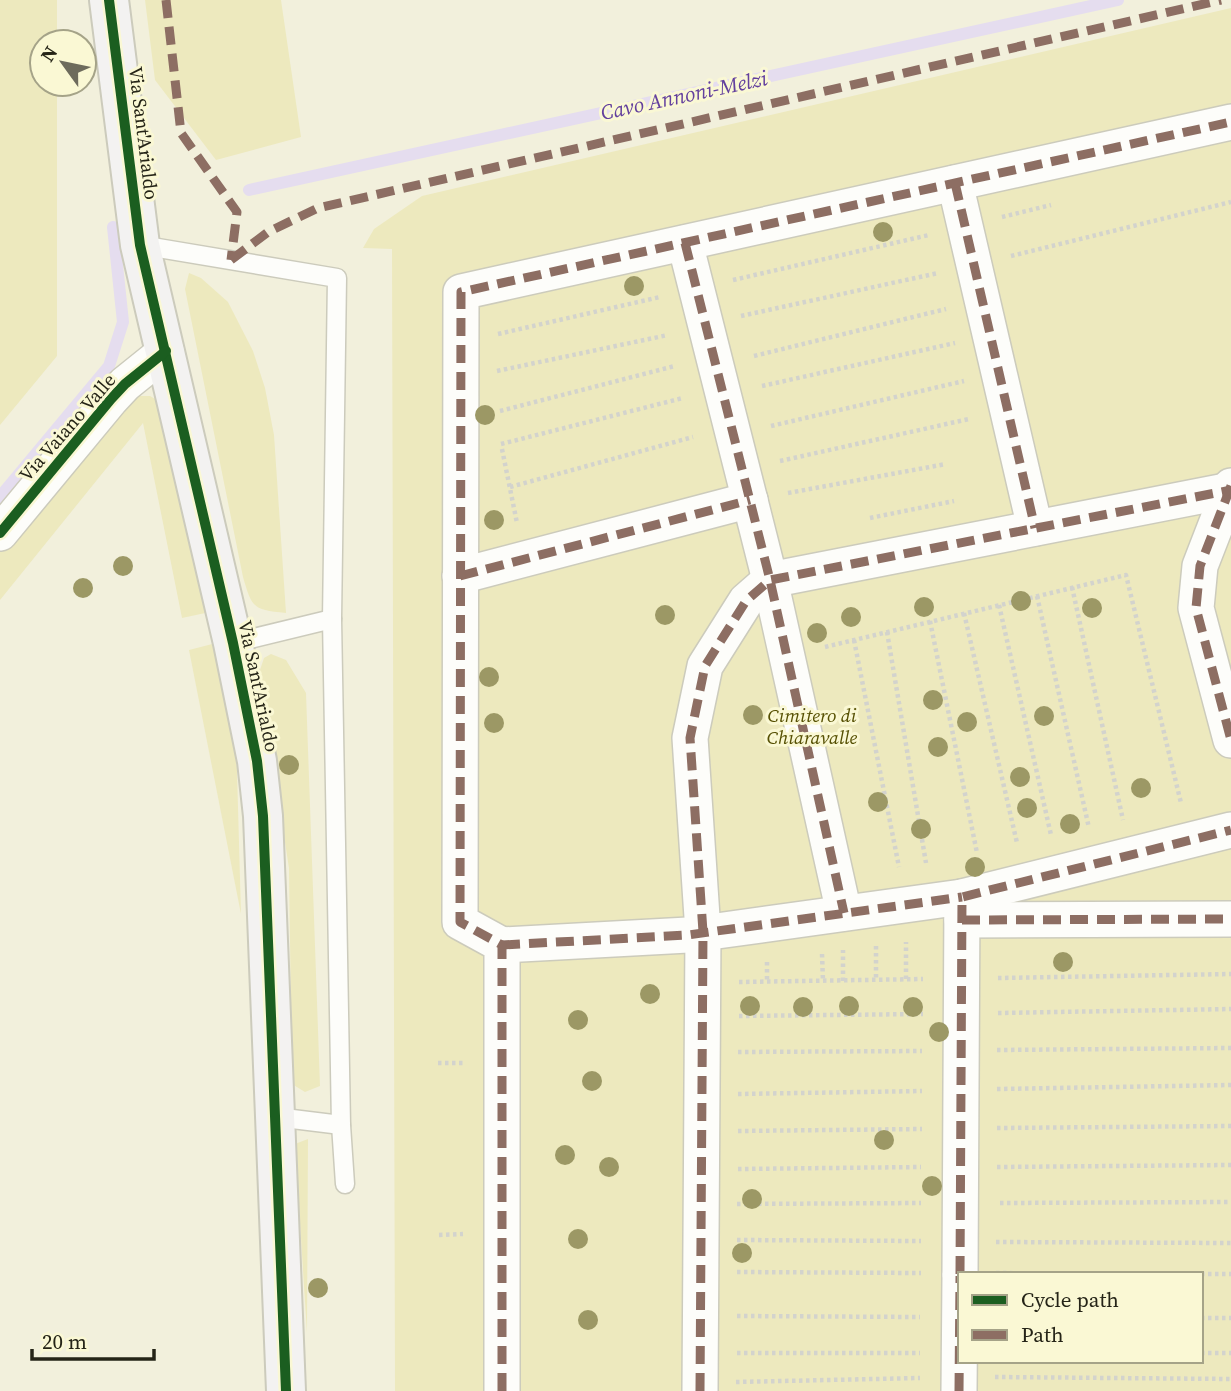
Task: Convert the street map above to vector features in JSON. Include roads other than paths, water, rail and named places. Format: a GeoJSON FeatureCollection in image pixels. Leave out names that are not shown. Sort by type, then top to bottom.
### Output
{"type":"FeatureCollection","features":[{"type":"Feature","properties":{"kind":"street","name":"Via Sant'Arialdo"},"geometry":{"type":"LineString","coordinates":[[109,0],[140,245],[233,643],[257,761],[263,816],[286,1391]]}},
{"type":"Feature","properties":{"kind":"street"},"geometry":{"type":"LineString","coordinates":[[1231,122],[461,292],[460,922],[502,945],[704,932],[844,913],[950,903],[1231,919]]}},
{"type":"Feature","properties":{"kind":"street"},"geometry":{"type":"LineString","coordinates":[[955,183],[1035,528]]}},
{"type":"Feature","properties":{"kind":"street"},"geometry":{"type":"LineString","coordinates":[[685,243],[770,580],[844,913]]}},
{"type":"Feature","properties":{"kind":"street","name":"Via Vaiano Valle"},"geometry":{"type":"LineString","coordinates":[[0,533],[118,392],[166,351]]}},
{"type":"Feature","properties":{"kind":"street"},"geometry":{"type":"LineString","coordinates":[[460,576],[746,485]]}},
{"type":"Feature","properties":{"kind":"street"},"geometry":{"type":"LineString","coordinates":[[700,1391],[704,932],[690,738],[705,666],[746,601],[770,580],[1230,489]]}},
{"type":"Feature","properties":{"kind":"street"},"geometry":{"type":"LineString","coordinates":[[1230,489],[1200,566],[1196,608],[1231,740]]}},
{"type":"Feature","properties":{"kind":"street"},"geometry":{"type":"LineString","coordinates":[[950,903],[1026,881],[1231,830]]}},
{"type":"Feature","properties":{"kind":"street"},"geometry":{"type":"LineString","coordinates":[[950,903],[951,1274],[959,1391]]}},
{"type":"Feature","properties":{"kind":"street"},"geometry":{"type":"LineString","coordinates":[[502,945],[502,1391]]}},
{"type":"Feature","properties":{"kind":"lane"},"geometry":{"type":"LineString","coordinates":[[140,245],[337,278],[332,619],[341,1125],[345,1184]]}},
{"type":"Feature","properties":{"kind":"lane","name":"Via Sant'Arialdo"},"geometry":{"type":"LineString","coordinates":[[233,643],[332,619]]}},
{"type":"Feature","properties":{"kind":"lane"},"geometry":{"type":"LineString","coordinates":[[276,1117],[341,1125]]}},
{"type":"Feature","properties":{"kind":"waterway","name":"Cavo Annoni-Melzi"},"geometry":{"type":"LineString","coordinates":[[249,190],[1118,0]]}},
{"type":"Feature","properties":{"kind":"waterway","name":"Cavo Annoni-Melzi"},"geometry":{"type":"LineString","coordinates":[[0,497],[109,366],[123,322],[113,227]]}},
{"type":"Feature","properties":{"kind":"park label","name":"Cimitero di Chiaravalle"},"geometry":{"type":"Point","coordinates":[812,726]}}]}
